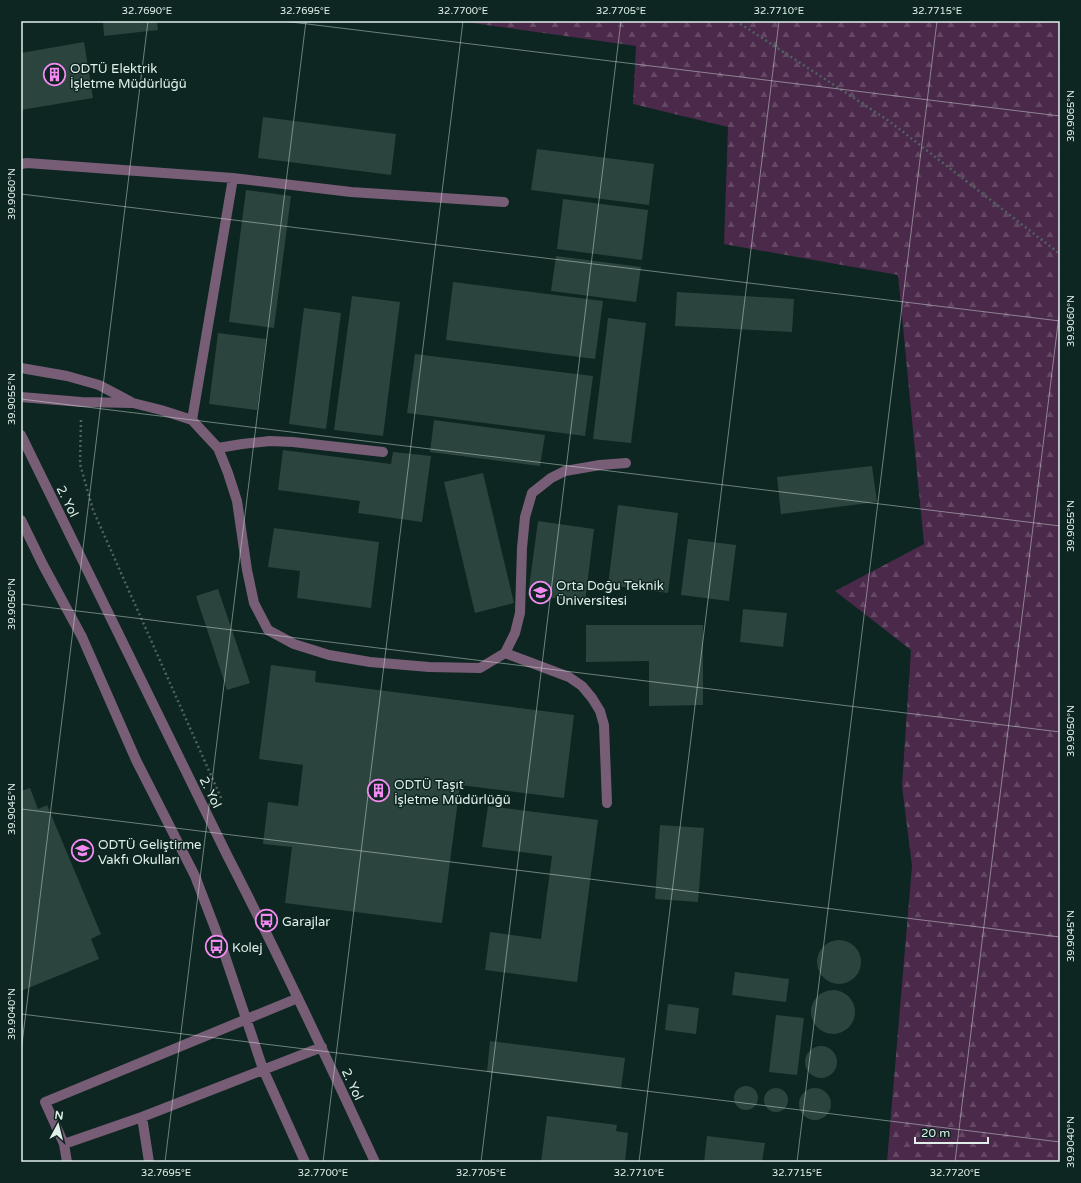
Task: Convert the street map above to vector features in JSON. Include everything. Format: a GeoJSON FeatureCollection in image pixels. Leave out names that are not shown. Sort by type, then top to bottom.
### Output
{"type":"FeatureCollection","features":[{"type":"Feature","properties":{"kind":"street"},"geometry":{"type":"LineString","coordinates":[[21,164],[27,162],[232,178],[351,192],[504,202]]}},
{"type":"Feature","properties":{"kind":"street"},"geometry":{"type":"LineString","coordinates":[[192,420],[232,178]]}},
{"type":"Feature","properties":{"kind":"street"},"geometry":{"type":"LineString","coordinates":[[21,368],[67,376],[100,385],[133,403]]}},
{"type":"Feature","properties":{"kind":"street"},"geometry":{"type":"LineString","coordinates":[[21,397],[81,402],[133,403],[192,420],[218,448],[228,473],[236,501],[254,603],[268,630],[294,644],[329,655],[370,662],[429,667],[480,668],[505,653],[515,633],[520,613],[522,548],[525,517],[532,493],[551,478],[565,472],[600,465],[626,463]]}},
{"type":"Feature","properties":{"kind":"street","name":"2. Yol"},"geometry":{"type":"LineString","coordinates":[[21,435],[322,1047],[375,1162]]}},
{"type":"Feature","properties":{"kind":"street"},"geometry":{"type":"LineString","coordinates":[[218,448],[270,441],[293,442],[383,452]]}},
{"type":"Feature","properties":{"kind":"street"},"geometry":{"type":"LineString","coordinates":[[21,520],[43,565],[82,637],[136,760],[194,876],[221,944],[263,1069],[305,1162]]}},
{"type":"Feature","properties":{"kind":"street"},"geometry":{"type":"LineString","coordinates":[[505,653],[569,677],[582,686],[592,698],[600,711],[604,725],[607,803]]}},
{"type":"Feature","properties":{"kind":"street"},"geometry":{"type":"LineString","coordinates":[[67,1162],[64,1144],[45,1102],[298,998]]}},
{"type":"Feature","properties":{"kind":"street"},"geometry":{"type":"LineString","coordinates":[[64,1144],[142,1118],[322,1047]]}},
{"type":"Feature","properties":{"kind":"street"},"geometry":{"type":"LineString","coordinates":[[142,1118],[149,1162]]}},
{"type":"Feature","properties":{"kind":"path"},"geometry":{"type":"LineString","coordinates":[[736,21],[889,121],[1060,254]]}},
{"type":"Feature","properties":{"kind":"path"},"geometry":{"type":"LineString","coordinates":[[81,402],[80,464],[93,510],[222,800]]}},
{"type":"Feature","properties":{"kind":"green space"},"geometry":{"type":"Polygon","coordinates":[[[458,21],[1060,21],[1060,1162],[887,1162],[912,866],[902,786],[911,650],[835,591],[924,544],[898,275],[724,244],[728,127],[633,104],[636,46],[458,21]]]}},
{"type":"Feature","properties":{"kind":"building"},"geometry":{"type":"Polygon","coordinates":[[[103,21],[157,21],[158,30],[104,36],[103,21]]]}},
{"type":"Feature","properties":{"kind":"building","name":"ODTÜ Elektrik İşletme Müdürlüğü"},"geometry":{"type":"Polygon","coordinates":[[[84,42],[93,98],[21,110],[21,53],[84,42]]]}},
{"type":"Feature","properties":{"kind":"building"},"geometry":{"type":"Polygon","coordinates":[[[263,117],[396,134],[391,175],[258,158],[263,117]]]}},
{"type":"Feature","properties":{"kind":"building"},"geometry":{"type":"Polygon","coordinates":[[[537,149],[654,164],[649,205],[531,190],[537,149]]]}},
{"type":"Feature","properties":{"kind":"building"},"geometry":{"type":"Polygon","coordinates":[[[246,190],[291,196],[274,328],[229,322],[246,190]]]}},
{"type":"Feature","properties":{"kind":"building"},"geometry":{"type":"Polygon","coordinates":[[[563,199],[648,210],[642,260],[557,249],[563,199]]]}},
{"type":"Feature","properties":{"kind":"building"},"geometry":{"type":"Polygon","coordinates":[[[556,256],[641,267],[636,302],[551,291],[556,256]]]}},
{"type":"Feature","properties":{"kind":"building"},"geometry":{"type":"Polygon","coordinates":[[[453,282],[603,301],[595,359],[446,340],[453,282]]]}},
{"type":"Feature","properties":{"kind":"building"},"geometry":{"type":"Polygon","coordinates":[[[677,292],[794,299],[792,332],[675,326],[677,292]]]}},
{"type":"Feature","properties":{"kind":"building"},"geometry":{"type":"Polygon","coordinates":[[[352,296],[400,302],[383,436],[334,430],[352,296]]]}},
{"type":"Feature","properties":{"kind":"building"},"geometry":{"type":"Polygon","coordinates":[[[304,308],[341,313],[326,429],[289,424],[304,308]]]}},
{"type":"Feature","properties":{"kind":"building"},"geometry":{"type":"Polygon","coordinates":[[[608,318],[646,323],[631,443],[593,439],[608,318]]]}},
{"type":"Feature","properties":{"kind":"building"},"geometry":{"type":"Polygon","coordinates":[[[218,333],[266,339],[257,410],[209,404],[218,333]]]}},
{"type":"Feature","properties":{"kind":"building"},"geometry":{"type":"Polygon","coordinates":[[[415,354],[593,376],[585,436],[407,413],[415,354]]]}},
{"type":"Feature","properties":{"kind":"building"},"geometry":{"type":"Polygon","coordinates":[[[434,420],[545,435],[540,466],[430,452],[434,420]]]}},
{"type":"Feature","properties":{"kind":"building"},"geometry":{"type":"Polygon","coordinates":[[[283,450],[391,464],[393,452],[431,456],[422,522],[358,513],[360,501],[278,490],[283,450]]]}},
{"type":"Feature","properties":{"kind":"building"},"geometry":{"type":"Polygon","coordinates":[[[872,466],[877,502],[781,514],[777,477],[872,466]]]}},
{"type":"Feature","properties":{"kind":"building"},"geometry":{"type":"Polygon","coordinates":[[[483,473],[514,603],[475,613],[444,482],[483,473]]]}},
{"type":"Feature","properties":{"kind":"building"},"geometry":{"type":"Polygon","coordinates":[[[618,505],[678,513],[668,593],[608,585],[618,505]]]}},
{"type":"Feature","properties":{"kind":"building"},"geometry":{"type":"Polygon","coordinates":[[[538,521],[594,529],[585,602],[528,595],[538,521]]]}},
{"type":"Feature","properties":{"kind":"building"},"geometry":{"type":"Polygon","coordinates":[[[274,528],[379,542],[371,608],[297,598],[300,571],[268,567],[274,528]]]}},
{"type":"Feature","properties":{"kind":"building"},"geometry":{"type":"Polygon","coordinates":[[[688,539],[736,545],[729,601],[681,595],[688,539]]]}},
{"type":"Feature","properties":{"kind":"building"},"geometry":{"type":"Polygon","coordinates":[[[218,589],[250,683],[227,690],[196,596],[218,589]]]}},
{"type":"Feature","properties":{"kind":"building"},"geometry":{"type":"Polygon","coordinates":[[[743,609],[787,613],[783,647],[740,642],[743,609]]]}},
{"type":"Feature","properties":{"kind":"building"},"geometry":{"type":"Polygon","coordinates":[[[586,625],[703,625],[703,705],[649,706],[649,661],[586,662],[586,625]]]}},
{"type":"Feature","properties":{"kind":"building","name":"ODTÜ Taşıt İşletme Müdürlüğü"},"geometry":{"type":"Polygon","coordinates":[[[271,665],[316,671],[315,682],[574,715],[564,798],[460,785],[442,923],[285,903],[292,847],[263,844],[268,802],[298,806],[303,765],[259,759],[271,665]]]}},
{"type":"Feature","properties":{"kind":"building"},"geometry":{"type":"Polygon","coordinates":[[[30,788],[38,809],[47,805],[101,934],[91,939],[99,959],[21,991],[21,791],[30,788]]]}},
{"type":"Feature","properties":{"kind":"building"},"geometry":{"type":"Polygon","coordinates":[[[488,806],[598,820],[577,982],[485,970],[490,932],[541,939],[552,856],[482,847],[488,806]]]}},
{"type":"Feature","properties":{"kind":"building"},"geometry":{"type":"Polygon","coordinates":[[[660,825],[704,828],[698,902],[655,899],[660,825]]]}},
{"type":"Feature","properties":{"kind":"building"},"geometry":{"type":"Polygon","coordinates":[[[835,940],[843,940],[855,946],[861,958],[861,966],[855,978],[843,984],[835,984],[823,978],[817,966],[817,958],[823,946],[835,940]]]}},
{"type":"Feature","properties":{"kind":"building"},"geometry":{"type":"Polygon","coordinates":[[[735,972],[789,979],[786,1002],[732,995],[735,972]]]}},
{"type":"Feature","properties":{"kind":"building"},"geometry":{"type":"Polygon","coordinates":[[[829,990],[837,990],[849,996],[855,1008],[855,1016],[849,1028],[837,1034],[829,1034],[817,1028],[811,1016],[811,1008],[817,996],[829,990]]]}},
{"type":"Feature","properties":{"kind":"building"},"geometry":{"type":"Polygon","coordinates":[[[668,1004],[699,1008],[696,1034],[665,1030],[668,1004]]]}},
{"type":"Feature","properties":{"kind":"building"},"geometry":{"type":"Polygon","coordinates":[[[776,1015],[804,1018],[797,1075],[769,1072],[776,1015]]]}},
{"type":"Feature","properties":{"kind":"building"},"geometry":{"type":"Polygon","coordinates":[[[490,1041],[625,1058],[621,1089],[487,1072],[490,1041]]]}},
{"type":"Feature","properties":{"kind":"building"},"geometry":{"type":"Polygon","coordinates":[[[818,1046],[824,1046],[834,1053],[837,1062],[836,1068],[830,1075],[824,1078],[818,1078],[808,1071],[805,1065],[805,1059],[812,1049],[818,1046]]]}},
{"type":"Feature","properties":{"kind":"building"},"geometry":{"type":"Polygon","coordinates":[[[746,1086],[754,1090],[758,1098],[754,1106],[746,1110],[738,1106],[734,1098],[738,1090],[746,1086]]]}},
{"type":"Feature","properties":{"kind":"building"},"geometry":{"type":"Polygon","coordinates":[[[776,1088],[784,1092],[788,1100],[784,1108],[776,1112],[768,1108],[764,1100],[768,1092],[776,1088]]]}},
{"type":"Feature","properties":{"kind":"building"},"geometry":{"type":"Polygon","coordinates":[[[812,1088],[818,1088],[828,1095],[831,1104],[830,1110],[824,1117],[818,1120],[812,1120],[802,1113],[799,1107],[799,1101],[806,1091],[812,1088]]]}},
{"type":"Feature","properties":{"kind":"building"},"geometry":{"type":"Polygon","coordinates":[[[547,1116],[617,1125],[616,1131],[628,1133],[625,1162],[541,1162],[547,1116]]]}},
{"type":"Feature","properties":{"kind":"building"},"geometry":{"type":"Polygon","coordinates":[[[707,1136],[765,1143],[762,1162],[704,1162],[707,1136]]]}},
{"type":"Feature","properties":{"kind":"place","name":"ODTÜ Elektrik İşletme Müdürlüğü"},"geometry":{"type":"Point","coordinates":[55,75]}},
{"type":"Feature","properties":{"kind":"place","name":"Orta Doğu Teknik Üniversitesi"},"geometry":{"type":"Point","coordinates":[540,592]}},
{"type":"Feature","properties":{"kind":"place","name":"ODTÜ Taşıt İşletme Müdürlüğü"},"geometry":{"type":"Point","coordinates":[379,791]}},
{"type":"Feature","properties":{"kind":"place","name":"ODTÜ Geliştirme Vakfı Okulları"},"geometry":{"type":"Point","coordinates":[83,851]}},
{"type":"Feature","properties":{"kind":"place","name":"Garajlar"},"geometry":{"type":"Point","coordinates":[266,921]}},
{"type":"Feature","properties":{"kind":"place","name":"Kolej"},"geometry":{"type":"Point","coordinates":[216,947]}}]}
